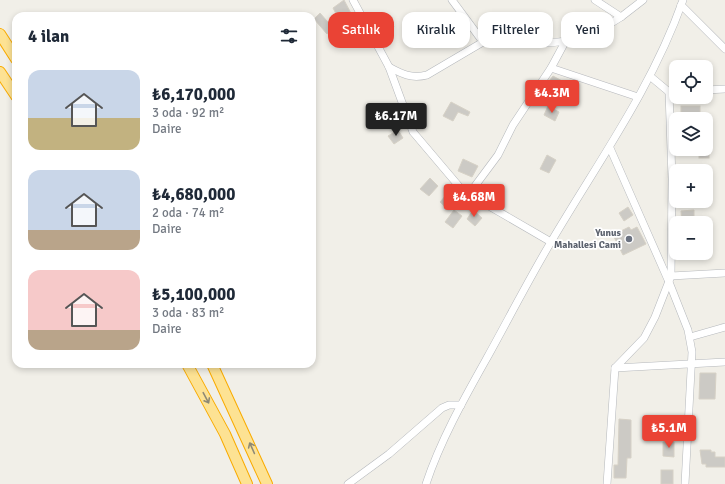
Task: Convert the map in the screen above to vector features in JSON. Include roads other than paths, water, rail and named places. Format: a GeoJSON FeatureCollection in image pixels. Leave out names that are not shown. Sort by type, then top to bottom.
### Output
{"type":"FeatureCollection","features":[{"type":"Feature","properties":{"kind":"highway"},"geometry":{"type":"LineString","coordinates":[[0,34],[12,53]]}},
{"type":"Feature","properties":{"kind":"highway"},"geometry":{"type":"LineString","coordinates":[[0,72],[12,90]]}},
{"type":"Feature","properties":{"kind":"highway"},"geometry":{"type":"LineString","coordinates":[[189,368],[225,434],[248,484]]}},
{"type":"Feature","properties":{"kind":"highway"},"geometry":{"type":"LineString","coordinates":[[214,368],[267,484]]}},
{"type":"Feature","properties":{"kind":"street"},"geometry":{"type":"LineString","coordinates":[[353,0],[389,67],[413,132],[463,191],[551,242]]}},
{"type":"Feature","properties":{"kind":"street"},"geometry":{"type":"LineString","coordinates":[[452,0],[478,35]]}},
{"type":"Feature","properties":{"kind":"street"},"geometry":{"type":"LineString","coordinates":[[595,0],[621,17]]}},
{"type":"Feature","properties":{"kind":"street"},"geometry":{"type":"LineString","coordinates":[[614,21],[643,0]]}},
{"type":"Feature","properties":{"kind":"street"},"geometry":{"type":"LineString","coordinates":[[426,484],[434,461],[461,405],[551,242],[610,148],[638,97],[651,77],[682,3],[725,49]]}},
{"type":"Feature","properties":{"kind":"street"},"geometry":{"type":"LineString","coordinates":[[389,67],[408,77],[417,78],[427,75],[478,45]]}},
{"type":"Feature","properties":{"kind":"street"},"geometry":{"type":"LineString","coordinates":[[469,194],[498,155],[513,125],[551,68],[562,48]]}},
{"type":"Feature","properties":{"kind":"street"},"geometry":{"type":"LineString","coordinates":[[551,68],[638,97]]}},
{"type":"Feature","properties":{"kind":"street"},"geometry":{"type":"LineString","coordinates":[[651,77],[669,90]]}},
{"type":"Feature","properties":{"kind":"street"},"geometry":{"type":"LineString","coordinates":[[713,90],[725,89]]}},
{"type":"Feature","properties":{"kind":"street"},"geometry":{"type":"LineString","coordinates":[[607,484],[615,368],[644,338],[655,317],[670,279],[672,104]]}},
{"type":"Feature","properties":{"kind":"street"},"geometry":{"type":"LineString","coordinates":[[610,148],[670,279],[690,337],[691,364],[685,484]]}},
{"type":"Feature","properties":{"kind":"street"},"geometry":{"type":"LineString","coordinates":[[670,279],[725,273]]}},
{"type":"Feature","properties":{"kind":"street"},"geometry":{"type":"LineString","coordinates":[[690,337],[725,327]]}},
{"type":"Feature","properties":{"kind":"street"},"geometry":{"type":"LineString","coordinates":[[615,368],[725,362]]}},
{"type":"Feature","properties":{"kind":"street"},"geometry":{"type":"LineString","coordinates":[[348,484],[389,454],[442,408],[449,405],[461,405]]}},
{"type":"Feature","properties":{"kind":"place","name":"Yunus Mahallesi Cami"},"geometry":{"type":"Point","coordinates":[629,239]}}]}
